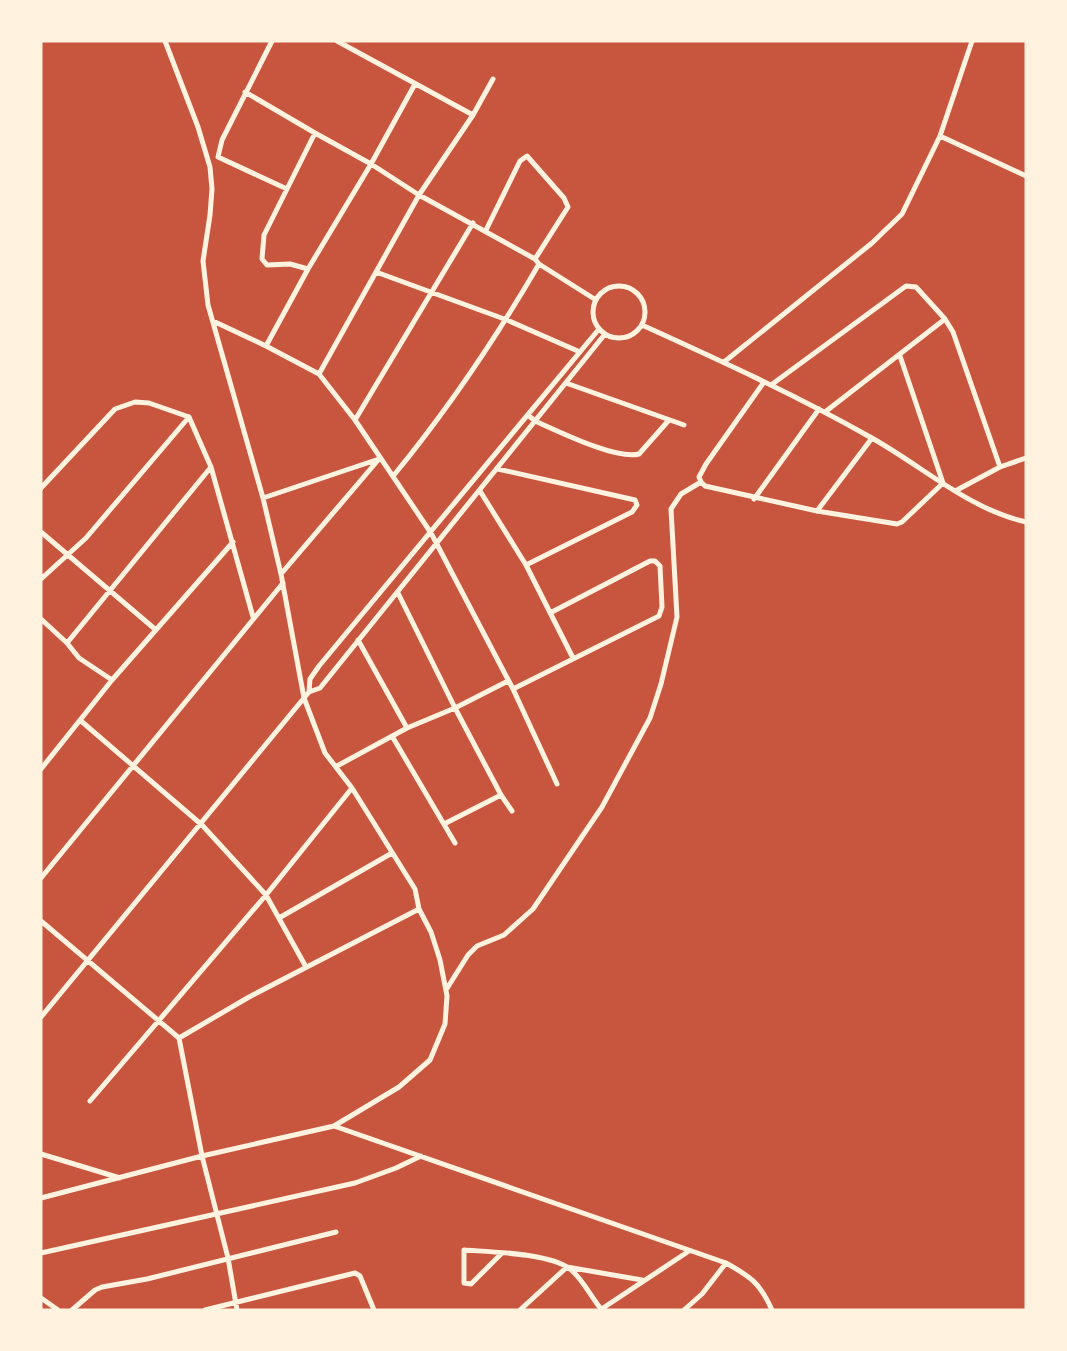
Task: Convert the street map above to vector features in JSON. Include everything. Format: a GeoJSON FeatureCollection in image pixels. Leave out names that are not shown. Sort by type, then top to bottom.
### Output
{"type":"FeatureCollection","features":[{"type":"Feature","properties":{"kind":"street"},"geometry":{"type":"LineString","coordinates":[[41,1198],[202,1156],[334,1126],[399,1087],[430,1060],[444,1024],[446,990],[431,932],[420,909],[415,889],[352,788],[337,766],[325,754],[304,698],[283,583],[263,498],[212,321],[203,261],[212,189],[210,167],[198,127],[165,41]]}},
{"type":"Feature","properties":{"kind":"street"},"geometry":{"type":"LineString","coordinates":[[210,167],[218,157],[222,140],[272,41]]}},
{"type":"Feature","properties":{"kind":"street"},"geometry":{"type":"LineString","coordinates":[[337,41],[473,115]]}},
{"type":"Feature","properties":{"kind":"street"},"geometry":{"type":"LineString","coordinates":[[724,362],[894,223],[908,203],[940,136],[972,41]]}},
{"type":"Feature","properties":{"kind":"street"},"geometry":{"type":"LineString","coordinates":[[319,374],[418,195],[473,115],[492,79]]}},
{"type":"Feature","properties":{"kind":"street"},"geometry":{"type":"LineString","coordinates":[[266,346],[308,269],[371,164],[415,84]]}},
{"type":"Feature","properties":{"kind":"street"},"geometry":{"type":"LineString","coordinates":[[245,92],[371,164],[418,195],[535,258],[540,264],[596,300]]}},
{"type":"Feature","properties":{"kind":"street"},"geometry":{"type":"LineString","coordinates":[[308,269],[290,264],[267,264],[262,259],[264,235],[315,133]]}},
{"type":"Feature","properties":{"kind":"street"},"geometry":{"type":"LineString","coordinates":[[940,136],[1026,176]]}},
{"type":"Feature","properties":{"kind":"street"},"geometry":{"type":"LineString","coordinates":[[486,230],[520,161],[527,156],[564,198],[568,207],[535,258]]}},
{"type":"Feature","properties":{"kind":"street"},"geometry":{"type":"LineString","coordinates":[[218,157],[287,189]]}},
{"type":"Feature","properties":{"kind":"street"},"geometry":{"type":"LineString","coordinates":[[355,420],[473,223]]}},
{"type":"Feature","properties":{"kind":"street"},"geometry":{"type":"LineString","coordinates":[[394,475],[432,429],[507,320],[540,264]]}},
{"type":"Feature","properties":{"kind":"street"},"geometry":{"type":"LineString","coordinates":[[376,272],[507,320],[580,352]]}},
{"type":"Feature","properties":{"kind":"street"},"geometry":{"type":"LineString","coordinates":[[622,286],[632,289],[640,295],[644,304],[645,315],[642,324],[636,332],[626,337],[616,338],[605,334],[598,329],[594,320],[593,309],[596,300],[602,292],[612,287],[622,286]]}},
{"type":"Feature","properties":{"kind":"street"},"geometry":{"type":"LineString","coordinates":[[771,386],[906,286],[916,287],[945,319],[953,332],[1000,467]]}},
{"type":"Feature","properties":{"kind":"street"},"geometry":{"type":"LineString","coordinates":[[754,499],[822,411],[900,356],[945,319]]}},
{"type":"Feature","properties":{"kind":"street"},"geometry":{"type":"LineString","coordinates":[[212,321],[266,346],[319,374],[355,420],[432,533],[513,689],[557,784]]}},
{"type":"Feature","properties":{"kind":"street"},"geometry":{"type":"LineString","coordinates":[[642,324],[822,411],[872,438],[985,508],[1026,522]]}},
{"type":"Feature","properties":{"kind":"street"},"geometry":{"type":"LineString","coordinates":[[309,692],[310,678],[319,666],[432,533],[598,329]]}},
{"type":"Feature","properties":{"kind":"street"},"geometry":{"type":"LineString","coordinates":[[41,1017],[309,692],[320,688],[605,334]]}},
{"type":"Feature","properties":{"kind":"street"},"geometry":{"type":"LineString","coordinates":[[900,356],[943,483]]}},
{"type":"Feature","properties":{"kind":"street"},"geometry":{"type":"LineString","coordinates":[[566,382],[684,426]]}},
{"type":"Feature","properties":{"kind":"street"},"geometry":{"type":"LineString","coordinates":[[700,482],[701,472],[706,464],[764,382]]}},
{"type":"Feature","properties":{"kind":"street"},"geometry":{"type":"LineString","coordinates":[[41,488],[115,410],[135,402],[149,403],[189,418],[211,467],[253,617]]}},
{"type":"Feature","properties":{"kind":"street"},"geometry":{"type":"LineString","coordinates":[[528,415],[535,421],[597,447],[632,456],[639,454],[670,420]]}},
{"type":"Feature","properties":{"kind":"street"},"geometry":{"type":"LineString","coordinates":[[41,579],[69,556],[189,418]]}},
{"type":"Feature","properties":{"kind":"street"},"geometry":{"type":"LineString","coordinates":[[817,512],[872,438]]}},
{"type":"Feature","properties":{"kind":"street"},"geometry":{"type":"LineString","coordinates":[[957,490],[1000,467],[1026,458]]}},
{"type":"Feature","properties":{"kind":"street"},"geometry":{"type":"LineString","coordinates":[[263,498],[380,459]]}},
{"type":"Feature","properties":{"kind":"street"},"geometry":{"type":"LineString","coordinates":[[281,574],[380,459]]}},
{"type":"Feature","properties":{"kind":"street"},"geometry":{"type":"LineString","coordinates":[[67,642],[211,467]]}},
{"type":"Feature","properties":{"kind":"street"},"geometry":{"type":"LineString","coordinates":[[498,469],[636,502],[636,508],[632,512],[526,565]]}},
{"type":"Feature","properties":{"kind":"street"},"geometry":{"type":"LineString","coordinates":[[700,482],[705,486],[754,499],[817,512],[897,524],[902,522],[943,483]]}},
{"type":"Feature","properties":{"kind":"street"},"geometry":{"type":"LineString","coordinates":[[446,990],[468,955],[478,946],[504,935],[533,909],[602,808],[650,718],[661,684],[677,617],[671,508],[681,494],[700,482]]}},
{"type":"Feature","properties":{"kind":"street"},"geometry":{"type":"LineString","coordinates":[[480,491],[526,565],[573,658]]}},
{"type":"Feature","properties":{"kind":"street"},"geometry":{"type":"LineString","coordinates":[[41,532],[156,630]]}},
{"type":"Feature","properties":{"kind":"street"},"geometry":{"type":"LineString","coordinates":[[41,769],[112,680],[233,542]]}},
{"type":"Feature","properties":{"kind":"street"},"geometry":{"type":"LineString","coordinates":[[513,689],[659,616],[662,607],[658,563],[650,561],[550,612]]}},
{"type":"Feature","properties":{"kind":"street"},"geometry":{"type":"LineString","coordinates":[[41,878],[134,766],[253,617],[283,583]]}},
{"type":"Feature","properties":{"kind":"street"},"geometry":{"type":"LineString","coordinates":[[398,593],[455,708],[512,812]]}},
{"type":"Feature","properties":{"kind":"street"},"geometry":{"type":"LineString","coordinates":[[41,619],[67,642],[79,658],[112,680]]}},
{"type":"Feature","properties":{"kind":"street"},"geometry":{"type":"LineString","coordinates":[[358,640],[407,728]]}},
{"type":"Feature","properties":{"kind":"street"},"geometry":{"type":"LineString","coordinates":[[337,766],[407,728],[455,708],[508,682]]}},
{"type":"Feature","properties":{"kind":"street"},"geometry":{"type":"LineString","coordinates":[[81,721],[202,824],[266,895],[306,967]]}},
{"type":"Feature","properties":{"kind":"street"},"geometry":{"type":"LineString","coordinates":[[392,736],[455,843]]}},
{"type":"Feature","properties":{"kind":"street"},"geometry":{"type":"LineString","coordinates":[[90,1101],[266,895],[352,788]]}},
{"type":"Feature","properties":{"kind":"street"},"geometry":{"type":"LineString","coordinates":[[444,824],[501,795]]}},
{"type":"Feature","properties":{"kind":"street"},"geometry":{"type":"LineString","coordinates":[[279,918],[392,853]]}},
{"type":"Feature","properties":{"kind":"street"},"geometry":{"type":"LineString","coordinates":[[178,1038],[306,967],[420,909]]}},
{"type":"Feature","properties":{"kind":"street"},"geometry":{"type":"LineString","coordinates":[[41,921],[178,1038],[202,1156],[228,1258],[237,1310]]}},
{"type":"Feature","properties":{"kind":"street"},"geometry":{"type":"LineString","coordinates":[[334,1126],[726,1263],[751,1278],[761,1288],[772,1310]]}},
{"type":"Feature","properties":{"kind":"street"},"geometry":{"type":"LineString","coordinates":[[41,1154],[122,1178]]}},
{"type":"Feature","properties":{"kind":"street"},"geometry":{"type":"LineString","coordinates":[[41,1252],[355,1183],[396,1168],[421,1156]]}},
{"type":"Feature","properties":{"kind":"street"},"geometry":{"type":"LineString","coordinates":[[72,1310],[95,1290],[102,1287],[146,1279],[336,1232]]}},
{"type":"Feature","properties":{"kind":"street"},"geometry":{"type":"LineString","coordinates":[[501,1254],[472,1283],[464,1283],[464,1250],[547,1258],[567,1267],[642,1280]]}},
{"type":"Feature","properties":{"kind":"street"},"geometry":{"type":"LineString","coordinates":[[567,1267],[603,1309],[642,1280],[689,1251]]}},
{"type":"Feature","properties":{"kind":"street"},"geometry":{"type":"LineString","coordinates":[[684,1310],[702,1294],[726,1263]]}},
{"type":"Feature","properties":{"kind":"street"},"geometry":{"type":"LineString","coordinates":[[520,1310],[567,1267]]}},
{"type":"Feature","properties":{"kind":"street"},"geometry":{"type":"LineString","coordinates":[[205,1310],[355,1273],[360,1276],[374,1310]]}},
{"type":"Feature","properties":{"kind":"street"},"geometry":{"type":"LineString","coordinates":[[41,1298],[58,1310]]}}]}
